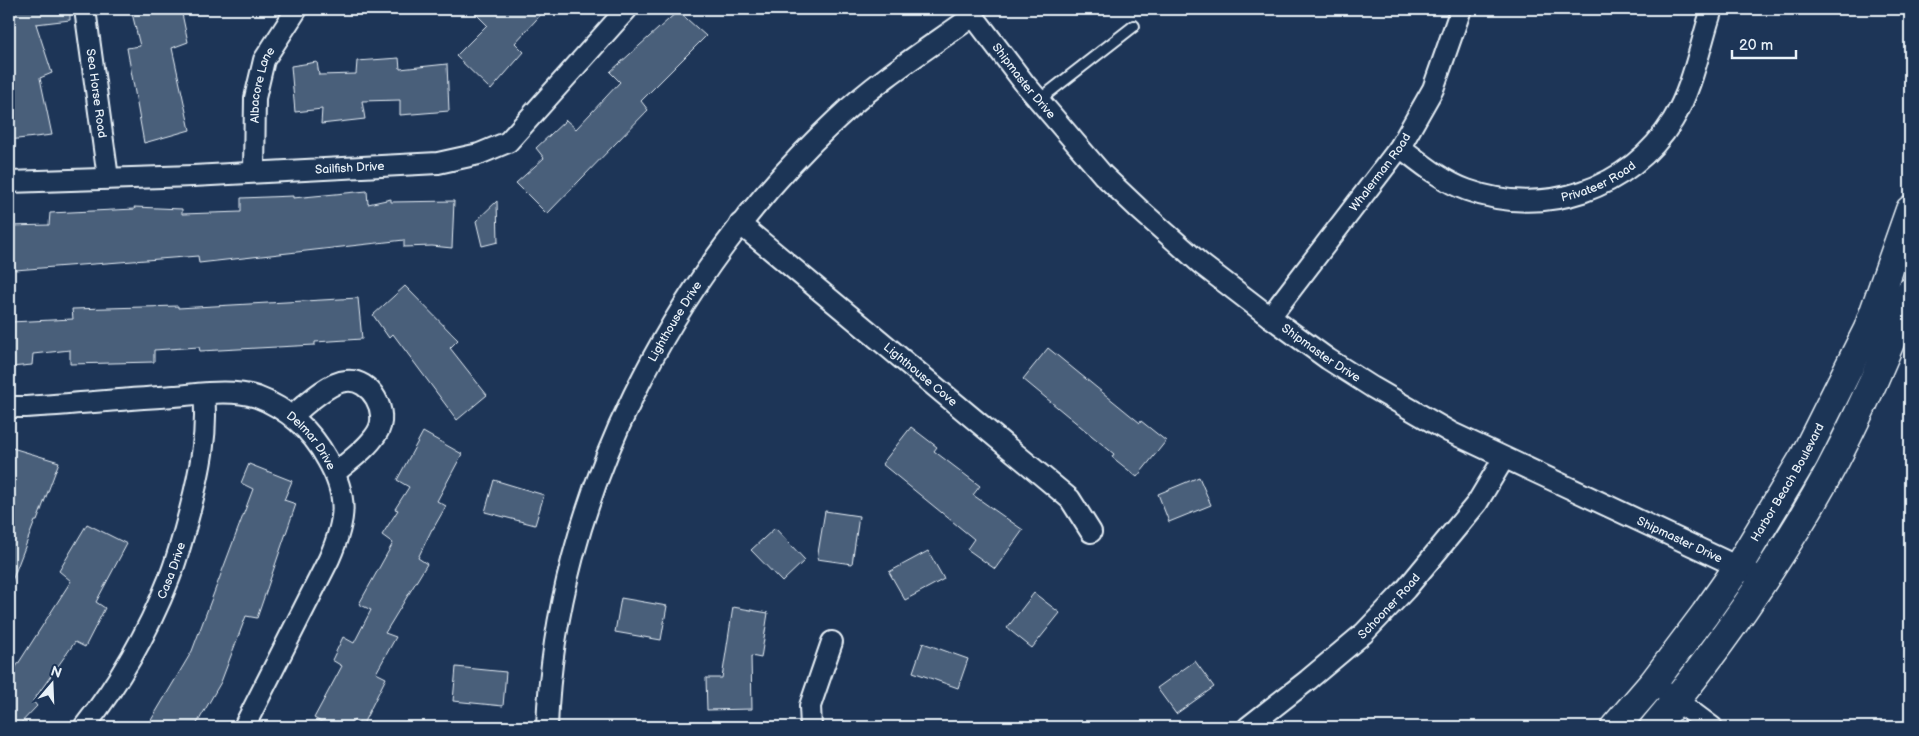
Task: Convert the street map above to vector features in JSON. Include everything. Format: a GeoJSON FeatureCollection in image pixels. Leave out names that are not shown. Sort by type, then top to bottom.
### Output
{"type":"FeatureCollection","features":[{"type":"Feature","properties":{"kind":"main road","name":"Harbor Beach Boulevard"},"geometry":{"type":"LineString","coordinates":[[1615,727],[1653,683],[1738,567],[1804,457],[1868,329],[1910,210]]}},
{"type":"Feature","properties":{"kind":"main road"},"geometry":{"type":"LineString","coordinates":[[1654,727],[1677,700],[1729,631],[1802,520],[1850,432],[1887,352],[1910,292]]}},
{"type":"Feature","properties":{"kind":"street","name":"Sea Horse Road"},"geometry":{"type":"LineString","coordinates":[[85,9],[108,178]]}},
{"type":"Feature","properties":{"kind":"street","name":"Albacore Lane"},"geometry":{"type":"LineString","coordinates":[[254,172],[255,98],[264,60],[297,9]]}},
{"type":"Feature","properties":{"kind":"street","name":"Sailfish Drive"},"geometry":{"type":"LineString","coordinates":[[9,182],[438,163],[480,154],[508,142],[627,9]]}},
{"type":"Feature","properties":{"kind":"street","name":"Whalerman Road"},"geometry":{"type":"LineString","coordinates":[[1270,317],[1400,147],[1433,89],[1460,9]]}},
{"type":"Feature","properties":{"kind":"street","name":"Privateer Road"},"geometry":{"type":"LineString","coordinates":[[1400,147],[1442,178],[1467,190],[1492,197],[1538,202],[1557,199],[1600,185],[1620,176],[1642,158],[1660,139],[1674,119],[1687,92],[1712,9]]}},
{"type":"Feature","properties":{"kind":"street","name":"Shipmaster Drive"},"geometry":{"type":"LineString","coordinates":[[970,13],[1039,100],[1103,175],[1201,264],[1328,359],[1450,432],[1763,580]]}},
{"type":"Feature","properties":{"kind":"street","name":"Lighthouse Drive"},"geometry":{"type":"LineString","coordinates":[[547,727],[551,677],[564,595],[576,547],[605,462],[625,414],[672,326],[715,258],[740,224],[783,173],[840,116],[970,13]]}},
{"type":"Feature","properties":{"kind":"street","name":"Lighthouse Cove"},"geometry":{"type":"LineString","coordinates":[[740,224],[1070,499],[1091,532]]}},
{"type":"Feature","properties":{"kind":"street"},"geometry":{"type":"LineString","coordinates":[[292,416],[330,387],[347,380],[359,382],[375,398],[382,416],[377,432],[360,452],[335,472]]}},
{"type":"Feature","properties":{"kind":"street","name":"Delmar Drive"},"geometry":{"type":"LineString","coordinates":[[9,407],[204,394],[242,394],[271,403],[292,416],[314,439],[335,472],[341,489],[344,507],[338,539],[244,727]]}},
{"type":"Feature","properties":{"kind":"street","name":"Casa Drive"},"geometry":{"type":"LineString","coordinates":[[84,727],[114,685],[136,648],[169,579],[200,472],[206,417],[204,394]]}},
{"type":"Feature","properties":{"kind":"street","name":"Schooner Road"},"geometry":{"type":"LineString","coordinates":[[1248,727],[1308,680],[1364,632],[1406,589],[1477,502],[1504,458]]}},
{"type":"Feature","properties":{"kind":"street"},"geometry":{"type":"LineString","coordinates":[[811,727],[810,706],[832,642]]}},
{"type":"Feature","properties":{"kind":"street"},"geometry":{"type":"LineString","coordinates":[[1653,683],[1712,727]]}},
{"type":"Feature","properties":{"kind":"lane"},"geometry":{"type":"LineString","coordinates":[[1039,100],[1134,26]]}},
{"type":"Feature","properties":{"kind":"building"},"geometry":{"type":"Polygon","coordinates":[[[9,9],[70,9],[70,20],[36,24],[52,73],[40,78],[52,135],[9,140],[9,9]]]}},
{"type":"Feature","properties":{"kind":"building"},"geometry":{"type":"Polygon","coordinates":[[[131,9],[181,9],[188,42],[172,48],[190,130],[144,143],[127,48],[140,46],[131,9]]]}},
{"type":"Feature","properties":{"kind":"building"},"geometry":{"type":"Polygon","coordinates":[[[471,9],[546,9],[515,43],[524,52],[491,90],[456,56],[487,25],[471,9]]]}},
{"type":"Feature","properties":{"kind":"building"},"geometry":{"type":"Polygon","coordinates":[[[678,11],[706,36],[641,101],[648,110],[547,214],[516,183],[544,158],[536,148],[566,120],[576,129],[620,82],[610,72],[678,11]]]}},
{"type":"Feature","properties":{"kind":"building"},"geometry":{"type":"Polygon","coordinates":[[[399,58],[400,69],[447,64],[449,111],[400,115],[400,100],[362,101],[365,119],[321,124],[322,109],[295,112],[291,66],[317,62],[319,75],[356,74],[357,61],[399,58]]]}},
{"type":"Feature","properties":{"kind":"building"},"geometry":{"type":"Polygon","coordinates":[[[367,191],[368,204],[391,199],[391,202],[454,201],[452,248],[432,246],[404,247],[404,240],[199,263],[198,256],[15,270],[10,226],[49,225],[50,213],[135,209],[134,207],[182,209],[182,214],[241,212],[241,198],[293,196],[293,198],[367,191]]]}},
{"type":"Feature","properties":{"kind":"building"},"geometry":{"type":"Polygon","coordinates":[[[497,201],[498,242],[482,246],[476,221],[497,201]]]}},
{"type":"Feature","properties":{"kind":"building"},"geometry":{"type":"Polygon","coordinates":[[[405,286],[458,340],[450,348],[487,395],[457,420],[393,334],[389,338],[373,315],[405,286]]]}},
{"type":"Feature","properties":{"kind":"building"},"geometry":{"type":"Polygon","coordinates":[[[358,298],[362,339],[315,342],[315,345],[200,351],[199,347],[154,350],[154,362],[70,364],[70,350],[33,354],[32,365],[11,367],[10,322],[73,319],[72,309],[178,306],[178,308],[358,298]]]}},
{"type":"Feature","properties":{"kind":"building"},"geometry":{"type":"Polygon","coordinates":[[[1048,348],[1140,423],[1141,421],[1166,441],[1137,477],[1112,457],[1114,454],[1023,379],[1048,348]]]}},
{"type":"Feature","properties":{"kind":"building"},"geometry":{"type":"Polygon","coordinates":[[[911,427],[937,447],[934,451],[980,486],[973,495],[1023,530],[995,569],[967,549],[974,539],[882,464],[911,427]]]}},
{"type":"Feature","properties":{"kind":"building"},"geometry":{"type":"Polygon","coordinates":[[[423,432],[462,454],[437,501],[446,506],[418,558],[427,564],[385,633],[396,637],[376,673],[386,678],[362,726],[354,720],[349,727],[330,727],[314,718],[342,666],[332,660],[343,637],[354,643],[371,610],[359,604],[393,543],[382,535],[398,510],[395,509],[409,487],[397,480],[423,432]]]}},
{"type":"Feature","properties":{"kind":"building"},"geometry":{"type":"Polygon","coordinates":[[[9,447],[59,462],[10,586],[9,447]]]}},
{"type":"Feature","properties":{"kind":"building"},"geometry":{"type":"Polygon","coordinates":[[[249,464],[292,481],[284,500],[296,504],[257,618],[246,616],[221,682],[195,727],[147,727],[192,651],[253,489],[241,483],[249,464]]]}},
{"type":"Feature","properties":{"kind":"building"},"geometry":{"type":"Polygon","coordinates":[[[1199,477],[1211,505],[1169,522],[1158,494],[1199,477]]]}},
{"type":"Feature","properties":{"kind":"building"},"geometry":{"type":"Polygon","coordinates":[[[494,480],[544,495],[535,525],[485,512],[494,480]]]}},
{"type":"Feature","properties":{"kind":"building"},"geometry":{"type":"Polygon","coordinates":[[[825,511],[859,516],[852,564],[817,559],[825,511]]]}},
{"type":"Feature","properties":{"kind":"building"},"geometry":{"type":"Polygon","coordinates":[[[87,524],[127,544],[96,602],[105,608],[85,647],[75,642],[33,701],[37,706],[17,727],[9,720],[9,678],[71,581],[59,571],[87,524]]]}},
{"type":"Feature","properties":{"kind":"building"},"geometry":{"type":"Polygon","coordinates":[[[775,528],[805,560],[782,582],[751,550],[775,528]]]}},
{"type":"Feature","properties":{"kind":"building"},"geometry":{"type":"Polygon","coordinates":[[[928,551],[944,579],[905,600],[889,572],[928,551]]]}},
{"type":"Feature","properties":{"kind":"building"},"geometry":{"type":"Polygon","coordinates":[[[1034,593],[1060,613],[1032,648],[1007,628],[1034,593]]]}},
{"type":"Feature","properties":{"kind":"building"},"geometry":{"type":"Polygon","coordinates":[[[621,598],[667,606],[661,640],[615,632],[621,598]]]}},
{"type":"Feature","properties":{"kind":"building"},"geometry":{"type":"Polygon","coordinates":[[[733,607],[768,613],[761,658],[751,656],[752,709],[707,710],[706,678],[722,678],[733,607]]]}},
{"type":"Feature","properties":{"kind":"building"},"geometry":{"type":"Polygon","coordinates":[[[923,643],[968,659],[958,688],[913,672],[923,643]]]}},
{"type":"Feature","properties":{"kind":"building"},"geometry":{"type":"Polygon","coordinates":[[[1195,661],[1214,687],[1176,714],[1157,688],[1195,661]]]}},
{"type":"Feature","properties":{"kind":"building"},"geometry":{"type":"Polygon","coordinates":[[[456,667],[506,672],[503,706],[453,701],[456,667]]]}}]}
